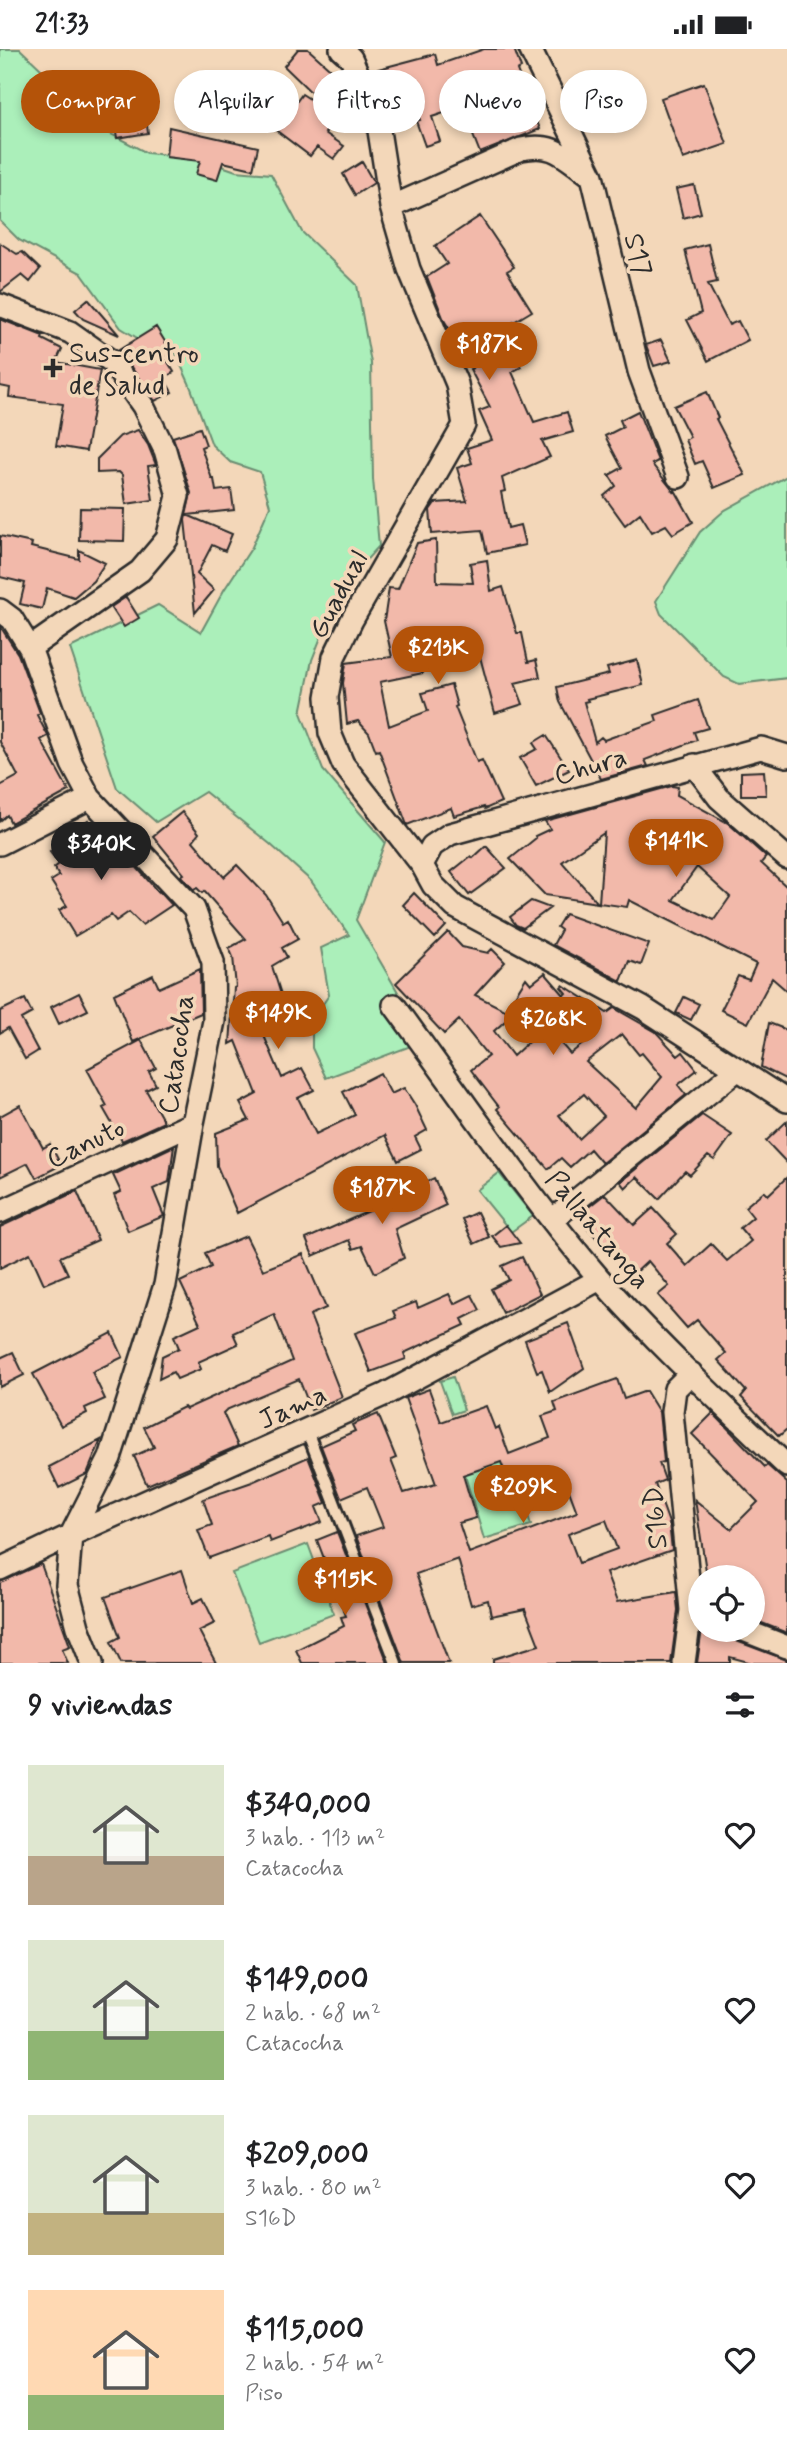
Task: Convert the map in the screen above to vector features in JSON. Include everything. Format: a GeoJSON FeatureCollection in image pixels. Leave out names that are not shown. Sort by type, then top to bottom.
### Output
{"type":"FeatureCollection","features":[{"type":"Feature","properties":{"kind":"street","name":"Guadual"},"geometry":{"type":"LineString","coordinates":[[341,49],[351,58],[377,118],[391,207],[409,269],[457,384],[464,425],[352,620],[334,657],[327,697],[330,733],[343,764],[422,865],[433,885],[455,907],[643,1008],[787,1101]]}},
{"type":"Feature","properties":{"kind":"street","name":"S17"},"geometry":{"type":"LineString","coordinates":[[530,49],[592,176],[639,371],[678,477]]}},
{"type":"Feature","properties":{"kind":"street"},"geometry":{"type":"LineString","coordinates":[[391,207],[521,149],[537,145],[552,148],[592,176]]}},
{"type":"Feature","properties":{"kind":"street"},"geometry":{"type":"LineString","coordinates":[[0,305],[70,332],[111,361],[143,406],[166,450],[178,496],[167,539],[140,571],[30,648]]}},
{"type":"Feature","properties":{"kind":"street","name":"Catacocha"},"geometry":{"type":"LineString","coordinates":[[0,610],[12,619],[30,648],[72,764],[90,798],[194,909],[213,963],[214,1021],[165,1285],[110,1458],[71,1535],[67,1585],[78,1627],[92,1663]]}},
{"type":"Feature","properties":{"kind":"street","name":"Chura"},"geometry":{"type":"LineString","coordinates":[[422,865],[432,846],[450,834],[761,748],[787,757]]}},
{"type":"Feature","properties":{"kind":"street"},"geometry":{"type":"LineString","coordinates":[[694,765],[719,798],[787,858]]}},
{"type":"Feature","properties":{"kind":"street"},"geometry":{"type":"LineString","coordinates":[[0,844],[90,798]]}},
{"type":"Feature","properties":{"kind":"street","name":"Pallaatanga"},"geometry":{"type":"LineString","coordinates":[[394,1005],[552,1220],[600,1279],[691,1373],[787,1466]]}},
{"type":"Feature","properties":{"kind":"street"},"geometry":{"type":"LineString","coordinates":[[552,1220],[737,1070]]}},
{"type":"Feature","properties":{"kind":"street","name":"Canuto"},"geometry":{"type":"LineString","coordinates":[[0,1212],[193,1123]]}},
{"type":"Feature","properties":{"kind":"street","name":"Jama"},"geometry":{"type":"LineString","coordinates":[[0,1569],[386,1394],[600,1279]]}},
{"type":"Feature","properties":{"kind":"street","name":"S16D"},"geometry":{"type":"LineString","coordinates":[[690,1565],[672,1412],[675,1389],[691,1373]]}},
{"type":"Feature","properties":{"kind":"street"},"geometry":{"type":"LineString","coordinates":[[765,1638],[787,1647]]}},
{"type":"Feature","properties":{"kind":"street","name":"S16D"},"geometry":{"type":"LineString","coordinates":[[684,1663],[689,1642]]}},
{"type":"Feature","properties":{"kind":"lane"},"geometry":{"type":"LineString","coordinates":[[307,1431],[396,1663]]}},
{"type":"Feature","properties":{"kind":"green space"},"geometry":{"type":"Polygon","coordinates":[[[0,49],[20,49],[42,70],[21,70],[21,133],[109,133],[147,153],[199,158],[236,171],[271,174],[302,232],[357,285],[371,363],[373,479],[379,546],[340,589],[312,660],[301,713],[323,770],[385,842],[356,920],[402,999],[419,1043],[326,1078],[312,1048],[312,1020],[329,995],[321,948],[349,935],[311,881],[205,792],[156,822],[117,788],[70,648],[158,605],[201,632],[252,547],[270,506],[260,472],[230,462],[212,445],[171,343],[152,347],[121,328],[81,273],[19,240],[0,221],[0,49]]]}},
{"type":"Feature","properties":{"kind":"green space"},"geometry":{"type":"Polygon","coordinates":[[[787,476],[787,678],[739,684],[724,677],[661,614],[656,601],[700,532],[725,510],[787,476]]]}},
{"type":"Feature","properties":{"kind":"green space"},"geometry":{"type":"Polygon","coordinates":[[[499,1173],[533,1216],[511,1232],[477,1190],[499,1173]]]}},
{"type":"Feature","properties":{"kind":"green space"},"geometry":{"type":"Polygon","coordinates":[[[453,1377],[464,1410],[452,1414],[440,1381],[453,1377]]]}},
{"type":"Feature","properties":{"kind":"green space"},"geometry":{"type":"Polygon","coordinates":[[[510,1458],[531,1525],[484,1539],[464,1472],[510,1458]]]}},
{"type":"Feature","properties":{"kind":"green space"},"geometry":{"type":"Polygon","coordinates":[[[308,1544],[334,1614],[259,1642],[232,1573],[308,1544]]]}},
{"type":"Feature","properties":{"kind":"building"},"geometry":{"type":"Polygon","coordinates":[[[298,49],[308,49],[331,70],[313,70],[313,94],[299,81],[299,70],[288,70],[284,66],[298,49]]]}},
{"type":"Feature","properties":{"kind":"building"},"geometry":{"type":"Polygon","coordinates":[[[484,49],[514,49],[521,68],[439,70],[439,115],[432,117],[440,141],[425,146],[420,133],[425,133],[425,70],[375,70],[435,54],[438,65],[484,49]]]}},
{"type":"Feature","properties":{"kind":"building"},"geometry":{"type":"Polygon","coordinates":[[[704,83],[727,144],[683,159],[661,98],[704,83]]]}},
{"type":"Feature","properties":{"kind":"building"},"geometry":{"type":"Polygon","coordinates":[[[302,94],[313,101],[313,133],[325,133],[344,146],[334,159],[317,147],[310,156],[280,133],[299,133],[299,98],[302,94]]]}},
{"type":"Feature","properties":{"kind":"building"},"geometry":{"type":"Polygon","coordinates":[[[169,127],[174,128],[174,133],[196,133],[258,147],[253,169],[223,162],[217,180],[196,174],[200,161],[166,157],[169,127]]]}},
{"type":"Feature","properties":{"kind":"building"},"geometry":{"type":"Polygon","coordinates":[[[116,133],[148,133],[117,138],[116,133]]]}},
{"type":"Feature","properties":{"kind":"building"},"geometry":{"type":"Polygon","coordinates":[[[472,133],[530,133],[480,153],[472,133]]]}},
{"type":"Feature","properties":{"kind":"building"},"geometry":{"type":"Polygon","coordinates":[[[362,162],[374,183],[355,195],[343,174],[362,162]]]}},
{"type":"Feature","properties":{"kind":"building"},"geometry":{"type":"Polygon","coordinates":[[[694,185],[701,213],[683,218],[676,189],[694,185]]]}},
{"type":"Feature","properties":{"kind":"building"},"geometry":{"type":"Polygon","coordinates":[[[480,216],[514,267],[507,271],[532,311],[512,323],[519,336],[508,343],[521,367],[512,372],[534,422],[567,412],[573,432],[542,441],[550,457],[502,478],[505,491],[501,492],[508,528],[520,525],[525,545],[487,553],[482,530],[432,534],[430,510],[435,503],[467,501],[457,468],[472,463],[467,448],[492,440],[479,411],[490,407],[470,369],[473,368],[444,320],[427,277],[447,264],[435,246],[480,216]]]}},
{"type":"Feature","properties":{"kind":"building"},"geometry":{"type":"Polygon","coordinates":[[[0,243],[17,254],[22,252],[40,269],[30,282],[22,275],[0,292],[0,243]]]}},
{"type":"Feature","properties":{"kind":"building"},"geometry":{"type":"Polygon","coordinates":[[[708,244],[717,282],[708,284],[729,325],[738,321],[748,340],[708,361],[687,320],[701,313],[685,250],[708,244]]]}},
{"type":"Feature","properties":{"kind":"building"},"geometry":{"type":"Polygon","coordinates":[[[88,299],[119,335],[83,319],[75,310],[88,299]]]}},
{"type":"Feature","properties":{"kind":"building"},"geometry":{"type":"Polygon","coordinates":[[[0,319],[43,336],[42,339],[62,349],[56,362],[100,370],[86,451],[56,446],[63,404],[9,397],[10,388],[0,386],[0,319]]]}},
{"type":"Feature","properties":{"kind":"building"},"geometry":{"type":"Polygon","coordinates":[[[156,327],[172,353],[165,357],[174,372],[164,378],[172,392],[155,401],[119,350],[156,327]]]}},
{"type":"Feature","properties":{"kind":"building"},"geometry":{"type":"Polygon","coordinates":[[[661,340],[671,361],[654,366],[646,345],[661,340]]]}},
{"type":"Feature","properties":{"kind":"building"},"geometry":{"type":"Polygon","coordinates":[[[707,392],[718,418],[716,419],[745,475],[714,488],[702,461],[695,464],[685,440],[690,437],[674,406],[707,392]]]}},
{"type":"Feature","properties":{"kind":"building"},"geometry":{"type":"Polygon","coordinates":[[[638,411],[658,461],[652,464],[674,492],[675,490],[693,522],[673,534],[666,525],[652,532],[640,513],[625,525],[604,496],[616,486],[609,475],[622,468],[605,436],[623,427],[620,420],[638,411]]]}},
{"type":"Feature","properties":{"kind":"building"},"geometry":{"type":"Polygon","coordinates":[[[200,428],[206,445],[201,447],[216,491],[231,489],[234,510],[187,515],[232,534],[225,551],[212,545],[197,574],[214,590],[195,613],[185,520],[191,493],[173,437],[200,428]]]}},
{"type":"Feature","properties":{"kind":"building"},"geometry":{"type":"Polygon","coordinates":[[[138,430],[156,465],[148,466],[153,500],[126,504],[122,475],[119,472],[97,473],[97,459],[120,436],[138,430]]]}},
{"type":"Feature","properties":{"kind":"building"},"geometry":{"type":"Polygon","coordinates":[[[80,508],[125,509],[124,541],[79,540],[80,508]]]}},
{"type":"Feature","properties":{"kind":"building"},"geometry":{"type":"Polygon","coordinates":[[[0,536],[32,543],[31,547],[79,559],[79,550],[105,563],[93,581],[74,597],[47,588],[42,609],[20,604],[25,583],[0,577],[0,536]]]}},
{"type":"Feature","properties":{"kind":"building"},"geometry":{"type":"Polygon","coordinates":[[[436,540],[437,582],[473,583],[470,563],[487,560],[491,591],[503,587],[517,633],[522,633],[528,662],[536,660],[540,677],[515,683],[523,704],[495,713],[475,638],[419,652],[423,673],[380,682],[389,726],[428,711],[422,693],[451,685],[457,706],[455,707],[477,762],[482,760],[501,802],[485,809],[484,807],[454,816],[451,808],[407,825],[379,750],[376,751],[369,733],[358,721],[347,724],[343,683],[346,663],[392,657],[384,621],[389,588],[398,589],[417,543],[436,540]]]}},
{"type":"Feature","properties":{"kind":"building"},"geometry":{"type":"Polygon","coordinates":[[[126,597],[139,618],[124,627],[111,607],[126,597]]]}},
{"type":"Feature","properties":{"kind":"building"},"geometry":{"type":"Polygon","coordinates":[[[0,626],[18,654],[40,713],[37,715],[48,736],[41,740],[69,791],[11,823],[7,815],[0,821],[0,786],[18,776],[0,742],[0,626]]]}},
{"type":"Feature","properties":{"kind":"building"},"geometry":{"type":"Polygon","coordinates":[[[637,660],[643,685],[584,702],[595,742],[601,737],[604,740],[657,721],[655,715],[698,700],[708,728],[694,732],[697,740],[645,760],[648,766],[601,779],[560,702],[557,687],[609,674],[607,668],[637,660]]]}},
{"type":"Feature","properties":{"kind":"building"},"geometry":{"type":"Polygon","coordinates":[[[546,735],[569,770],[536,786],[520,758],[537,749],[533,743],[546,735]]]}},
{"type":"Feature","properties":{"kind":"building"},"geometry":{"type":"Polygon","coordinates":[[[764,771],[766,795],[741,795],[741,772],[764,771]]]}},
{"type":"Feature","properties":{"kind":"building"},"geometry":{"type":"Polygon","coordinates":[[[672,786],[678,787],[677,795],[728,823],[766,857],[761,863],[787,887],[787,991],[772,978],[748,1023],[721,1010],[738,976],[749,980],[756,964],[629,900],[627,907],[599,903],[604,833],[562,862],[598,903],[545,895],[510,859],[536,838],[535,836],[550,829],[545,821],[672,786]],[[697,867],[673,900],[714,920],[730,897],[697,867]]]}},
{"type":"Feature","properties":{"kind":"building"},"geometry":{"type":"Polygon","coordinates":[[[182,812],[199,833],[193,841],[224,877],[237,865],[266,895],[283,922],[288,919],[298,939],[282,948],[287,957],[272,966],[289,1020],[262,1031],[282,1078],[302,1068],[314,1090],[298,1098],[316,1134],[355,1115],[343,1092],[380,1073],[391,1094],[404,1088],[415,1105],[427,1130],[415,1137],[421,1149],[398,1161],[385,1135],[237,1213],[217,1166],[216,1133],[249,1120],[240,1103],[257,1094],[236,1041],[230,1044],[236,987],[233,957],[229,948],[246,939],[204,891],[202,893],[197,888],[194,890],[181,876],[184,874],[153,836],[182,812]]]}},
{"type":"Feature","properties":{"kind":"building"},"geometry":{"type":"Polygon","coordinates":[[[88,820],[99,839],[104,835],[117,854],[121,851],[131,865],[133,863],[172,905],[142,925],[129,912],[116,921],[111,915],[75,936],[59,910],[67,906],[51,881],[59,876],[54,868],[59,864],[50,852],[57,848],[54,843],[88,820]]]}},
{"type":"Feature","properties":{"kind":"building"},"geometry":{"type":"Polygon","coordinates":[[[486,846],[506,868],[469,895],[451,872],[486,846]]]}},
{"type":"Feature","properties":{"kind":"building"},"geometry":{"type":"Polygon","coordinates":[[[414,893],[446,926],[435,938],[403,905],[414,893]]]}},
{"type":"Feature","properties":{"kind":"building"},"geometry":{"type":"Polygon","coordinates":[[[531,901],[550,908],[523,928],[516,925],[510,917],[531,901]]]}},
{"type":"Feature","properties":{"kind":"building"},"geometry":{"type":"Polygon","coordinates":[[[565,914],[649,944],[641,965],[629,961],[621,981],[553,945],[561,930],[557,927],[565,914]]]}},
{"type":"Feature","properties":{"kind":"building"},"geometry":{"type":"Polygon","coordinates":[[[448,932],[462,947],[488,953],[492,949],[505,962],[475,995],[513,1014],[494,1031],[513,1056],[538,1033],[511,1002],[526,978],[531,984],[545,973],[564,995],[566,993],[561,987],[563,985],[607,1013],[614,1008],[656,1032],[678,1056],[683,1052],[697,1070],[678,1085],[686,1095],[602,1163],[590,1149],[570,1167],[561,1158],[548,1169],[497,1109],[499,1107],[471,1070],[488,1056],[459,1020],[444,1034],[396,983],[448,932]],[[578,1007],[549,1030],[570,1054],[598,1032],[578,1007]],[[622,1034],[586,1062],[636,1108],[662,1077],[622,1034]],[[584,1094],[559,1115],[579,1139],[604,1116],[584,1094]]]}},
{"type":"Feature","properties":{"kind":"building"},"geometry":{"type":"Polygon","coordinates":[[[200,969],[201,1013],[133,1042],[114,994],[153,975],[159,988],[200,969]]]}},
{"type":"Feature","properties":{"kind":"building"},"geometry":{"type":"Polygon","coordinates":[[[79,993],[88,1010],[59,1024],[51,1007],[79,993]]]}},
{"type":"Feature","properties":{"kind":"building"},"geometry":{"type":"Polygon","coordinates":[[[684,997],[699,1004],[691,1020],[676,1013],[684,997]]]}},
{"type":"Feature","properties":{"kind":"building"},"geometry":{"type":"Polygon","coordinates":[[[25,999],[32,1013],[21,1019],[38,1051],[25,1059],[8,1028],[0,1033],[0,1011],[25,999]]]}},
{"type":"Feature","properties":{"kind":"building"},"geometry":{"type":"Polygon","coordinates":[[[769,1023],[787,1030],[787,1080],[761,1067],[769,1023]]]}},
{"type":"Feature","properties":{"kind":"building"},"geometry":{"type":"Polygon","coordinates":[[[141,1040],[156,1068],[149,1072],[156,1085],[146,1090],[164,1122],[122,1141],[103,1108],[107,1106],[87,1069],[141,1040]]]}},
{"type":"Feature","properties":{"kind":"building"},"geometry":{"type":"Polygon","coordinates":[[[20,1105],[43,1148],[50,1144],[61,1165],[36,1178],[28,1163],[0,1177],[0,1116],[20,1105]]]}},
{"type":"Feature","properties":{"kind":"building"},"geometry":{"type":"Polygon","coordinates":[[[702,1115],[732,1135],[714,1160],[708,1156],[690,1175],[685,1171],[659,1199],[637,1177],[625,1188],[620,1182],[702,1115]]]}},
{"type":"Feature","properties":{"kind":"building"},"geometry":{"type":"Polygon","coordinates":[[[787,1121],[787,1163],[766,1141],[787,1121]]]}},
{"type":"Feature","properties":{"kind":"building"},"geometry":{"type":"Polygon","coordinates":[[[174,1146],[169,1182],[153,1189],[164,1216],[128,1231],[114,1195],[121,1192],[113,1175],[174,1146]]]}},
{"type":"Feature","properties":{"kind":"building"},"geometry":{"type":"Polygon","coordinates":[[[787,1177],[787,1429],[779,1436],[741,1397],[746,1391],[718,1360],[726,1353],[697,1320],[687,1328],[658,1295],[669,1286],[648,1261],[631,1277],[577,1216],[605,1194],[634,1225],[653,1208],[677,1234],[667,1243],[687,1266],[711,1244],[727,1261],[751,1241],[740,1228],[753,1217],[745,1207],[764,1191],[768,1195],[787,1177]]]}},
{"type":"Feature","properties":{"kind":"building"},"geometry":{"type":"Polygon","coordinates":[[[434,1178],[446,1205],[395,1229],[404,1258],[375,1273],[362,1246],[353,1249],[349,1240],[313,1256],[306,1239],[376,1208],[375,1206],[434,1178]]]}},
{"type":"Feature","properties":{"kind":"building"},"geometry":{"type":"Polygon","coordinates":[[[77,1191],[98,1240],[60,1257],[68,1274],[44,1284],[30,1253],[0,1268],[0,1227],[77,1191]]]}},
{"type":"Feature","properties":{"kind":"building"},"geometry":{"type":"Polygon","coordinates":[[[477,1212],[489,1237],[474,1244],[462,1219],[477,1212]]]}},
{"type":"Feature","properties":{"kind":"building"},"geometry":{"type":"Polygon","coordinates":[[[506,1225],[520,1243],[501,1247],[492,1236],[506,1225]]]}},
{"type":"Feature","properties":{"kind":"building"},"geometry":{"type":"Polygon","coordinates":[[[246,1236],[263,1270],[303,1254],[326,1308],[310,1315],[342,1397],[311,1410],[299,1379],[226,1410],[223,1413],[238,1446],[147,1485],[134,1456],[154,1447],[144,1427],[292,1361],[274,1314],[233,1333],[238,1344],[198,1362],[201,1369],[177,1379],[173,1372],[159,1379],[162,1356],[179,1348],[174,1336],[200,1324],[180,1282],[211,1267],[205,1253],[246,1236]]]}},
{"type":"Feature","properties":{"kind":"building"},"geometry":{"type":"Polygon","coordinates":[[[522,1257],[540,1294],[503,1313],[491,1289],[509,1280],[502,1266],[522,1257]]]}},
{"type":"Feature","properties":{"kind":"building"},"geometry":{"type":"Polygon","coordinates":[[[449,1294],[454,1304],[472,1295],[480,1310],[462,1319],[465,1325],[404,1353],[406,1359],[371,1372],[355,1333],[396,1318],[393,1311],[416,1302],[418,1308],[449,1294]]]}},
{"type":"Feature","properties":{"kind":"building"},"geometry":{"type":"Polygon","coordinates":[[[568,1323],[584,1368],[550,1392],[542,1370],[537,1372],[525,1340],[568,1323]]]}},
{"type":"Feature","properties":{"kind":"building"},"geometry":{"type":"Polygon","coordinates":[[[112,1333],[123,1357],[92,1372],[105,1399],[85,1408],[87,1413],[61,1426],[33,1374],[112,1333]]]}},
{"type":"Feature","properties":{"kind":"building"},"geometry":{"type":"Polygon","coordinates":[[[13,1352],[24,1375],[0,1387],[0,1358],[13,1352]]]}},
{"type":"Feature","properties":{"kind":"building"},"geometry":{"type":"Polygon","coordinates":[[[617,1379],[624,1399],[646,1391],[659,1412],[664,1462],[659,1463],[665,1480],[655,1484],[669,1523],[672,1550],[606,1573],[617,1602],[676,1592],[678,1610],[671,1663],[493,1663],[493,1659],[539,1645],[525,1609],[491,1616],[488,1600],[471,1605],[458,1559],[416,1574],[449,1663],[404,1663],[356,1536],[383,1527],[367,1487],[341,1498],[321,1446],[355,1431],[352,1425],[378,1414],[396,1458],[391,1460],[404,1493],[436,1484],[405,1398],[429,1389],[441,1422],[486,1406],[495,1429],[499,1427],[509,1454],[550,1438],[542,1416],[557,1411],[554,1402],[617,1379]],[[501,1462],[463,1475],[476,1518],[459,1523],[469,1553],[577,1512],[565,1480],[515,1499],[501,1462]],[[606,1520],[568,1534],[579,1563],[617,1549],[606,1520]]]}},
{"type":"Feature","properties":{"kind":"building"},"geometry":{"type":"Polygon","coordinates":[[[713,1413],[765,1467],[767,1465],[787,1483],[787,1633],[765,1624],[765,1565],[705,1565],[695,1500],[731,1529],[758,1502],[692,1434],[713,1413]]]}},
{"type":"Feature","properties":{"kind":"building"},"geometry":{"type":"Polygon","coordinates":[[[101,1440],[87,1474],[59,1488],[49,1467],[101,1440]]]}},
{"type":"Feature","properties":{"kind":"building"},"geometry":{"type":"Polygon","coordinates":[[[308,1457],[326,1503],[316,1507],[322,1522],[270,1542],[268,1536],[209,1558],[198,1530],[212,1525],[203,1499],[252,1482],[308,1457]]]}},
{"type":"Feature","properties":{"kind":"building"},"geometry":{"type":"Polygon","coordinates":[[[337,1532],[388,1663],[302,1663],[296,1650],[344,1626],[341,1617],[346,1616],[317,1540],[337,1532]]]}},
{"type":"Feature","properties":{"kind":"building"},"geometry":{"type":"Polygon","coordinates":[[[41,1564],[70,1646],[62,1649],[68,1663],[0,1663],[0,1582],[41,1564]]]}},
{"type":"Feature","properties":{"kind":"building"},"geometry":{"type":"Polygon","coordinates":[[[182,1570],[193,1603],[203,1598],[215,1623],[199,1631],[216,1663],[121,1663],[111,1642],[120,1637],[105,1597],[182,1570]]]}},
{"type":"Feature","properties":{"kind":"building"},"geometry":{"type":"Polygon","coordinates":[[[700,1642],[739,1642],[787,1660],[787,1663],[752,1663],[730,1657],[730,1663],[697,1663],[700,1642]]]}},
{"type":"Feature","properties":{"kind":"place","name":"Sus-centro de Salud"},"geometry":{"type":"Point","coordinates":[53,368]}}]}
